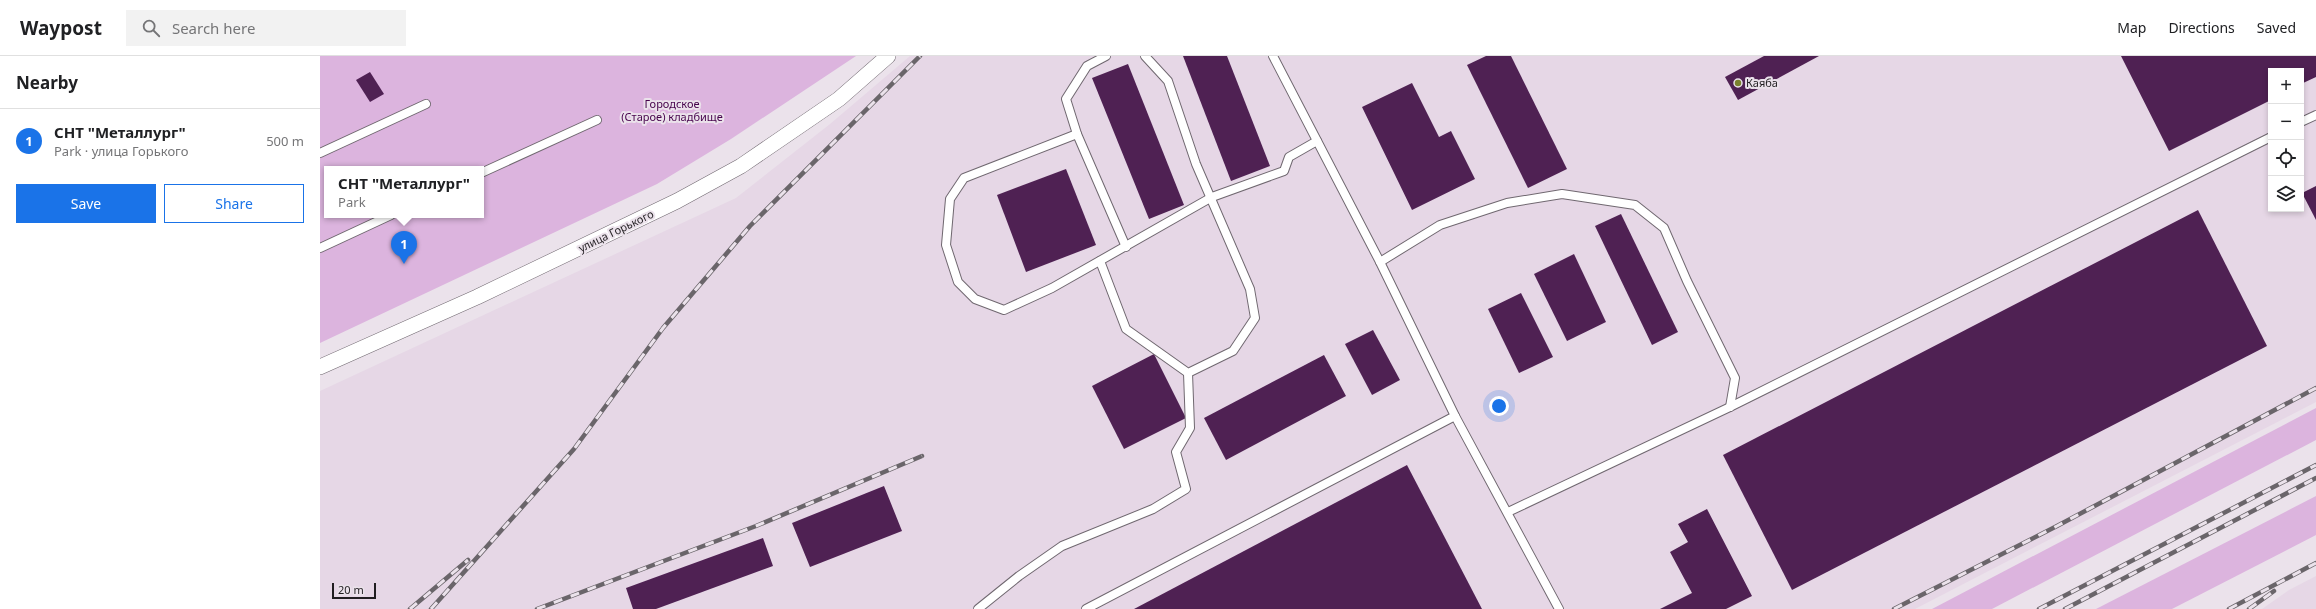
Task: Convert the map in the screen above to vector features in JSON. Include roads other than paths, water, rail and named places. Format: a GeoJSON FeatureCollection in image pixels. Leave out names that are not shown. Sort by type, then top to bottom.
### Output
{"type":"FeatureCollection","features":[{"type":"Feature","properties":{"kind":"street","name":"улица Горького"},"geometry":{"type":"LineString","coordinates":[[320,367],[477,297],[677,202],[741,166],[839,99],[888,56]]}},
{"type":"Feature","properties":{"kind":"lane"},"geometry":{"type":"LineString","coordinates":[[1106,56],[1087,66],[1066,99],[1077,134],[1126,247]]}},
{"type":"Feature","properties":{"kind":"lane"},"geometry":{"type":"LineString","coordinates":[[1145,56],[1168,81],[1196,164],[1212,197],[1250,289],[1255,318],[1233,350],[1188,373]]}},
{"type":"Feature","properties":{"kind":"lane"},"geometry":{"type":"LineString","coordinates":[[1273,56],[1380,262],[1455,416],[1559,609]]}},
{"type":"Feature","properties":{"kind":"lane"},"geometry":{"type":"LineString","coordinates":[[320,153],[426,104]]}},
{"type":"Feature","properties":{"kind":"lane"},"geometry":{"type":"LineString","coordinates":[[2304,121],[2316,115]]}},
{"type":"Feature","properties":{"kind":"lane"},"geometry":{"type":"LineString","coordinates":[[484,172],[597,120]]}},
{"type":"Feature","properties":{"kind":"lane"},"geometry":{"type":"LineString","coordinates":[[1077,134],[964,178],[950,199],[946,245],[958,282],[975,299],[1004,310],[1052,288],[1212,197],[1284,171],[1289,157],[1317,141]]}},
{"type":"Feature","properties":{"kind":"lane"},"geometry":{"type":"LineString","coordinates":[[1508,512],[1730,407],[2268,138]]}},
{"type":"Feature","properties":{"kind":"lane"},"geometry":{"type":"LineString","coordinates":[[1380,262],[1440,225],[1507,203],[1562,194],[1635,206],[1664,228],[1687,281],[1735,378],[1730,407]]}},
{"type":"Feature","properties":{"kind":"lane"},"geometry":{"type":"LineString","coordinates":[[320,248],[385,218]]}},
{"type":"Feature","properties":{"kind":"lane"},"geometry":{"type":"LineString","coordinates":[[1100,262],[1126,329],[1188,373]]}},
{"type":"Feature","properties":{"kind":"lane"},"geometry":{"type":"LineString","coordinates":[[978,609],[1019,576],[1062,546],[1153,509],[1186,489],[1176,452],[1190,428],[1188,373]]}},
{"type":"Feature","properties":{"kind":"lane"},"geometry":{"type":"LineString","coordinates":[[1086,609],[1455,416]]}},
{"type":"Feature","properties":{"kind":"railway"},"geometry":{"type":"LineString","coordinates":[[431,609],[574,449],[663,328],[750,226],[920,56]]}},
{"type":"Feature","properties":{"kind":"railway"},"geometry":{"type":"LineString","coordinates":[[1894,609],[2057,526],[2316,388]]}},
{"type":"Feature","properties":{"kind":"railway"},"geometry":{"type":"LineString","coordinates":[[537,609],[756,526],[922,456]]}},
{"type":"Feature","properties":{"kind":"railway"},"geometry":{"type":"LineString","coordinates":[[2039,609],[2316,465]]}},
{"type":"Feature","properties":{"kind":"railway"},"geometry":{"type":"LineString","coordinates":[[2065,609],[2316,478]]}},
{"type":"Feature","properties":{"kind":"railway"},"geometry":{"type":"LineString","coordinates":[[410,609],[468,560]]}},
{"type":"Feature","properties":{"kind":"railway"},"geometry":{"type":"LineString","coordinates":[[2229,609],[2316,563]]}},
{"type":"Feature","properties":{"kind":"railway"},"geometry":{"type":"LineString","coordinates":[[2249,609],[2274,591]]}},
{"type":"Feature","properties":{"kind":"place","name":"Каяба"},"geometry":{"type":"Point","coordinates":[1738,83]}},
{"type":"Feature","properties":{"kind":"place","name":"СНТ \"Металлург\""},"geometry":{"type":"Point","coordinates":[404,264]}},
{"type":"Feature","properties":{"kind":"park label","name":"Городское (Старое) кладбище"},"geometry":{"type":"Point","coordinates":[672,110]}}]}
